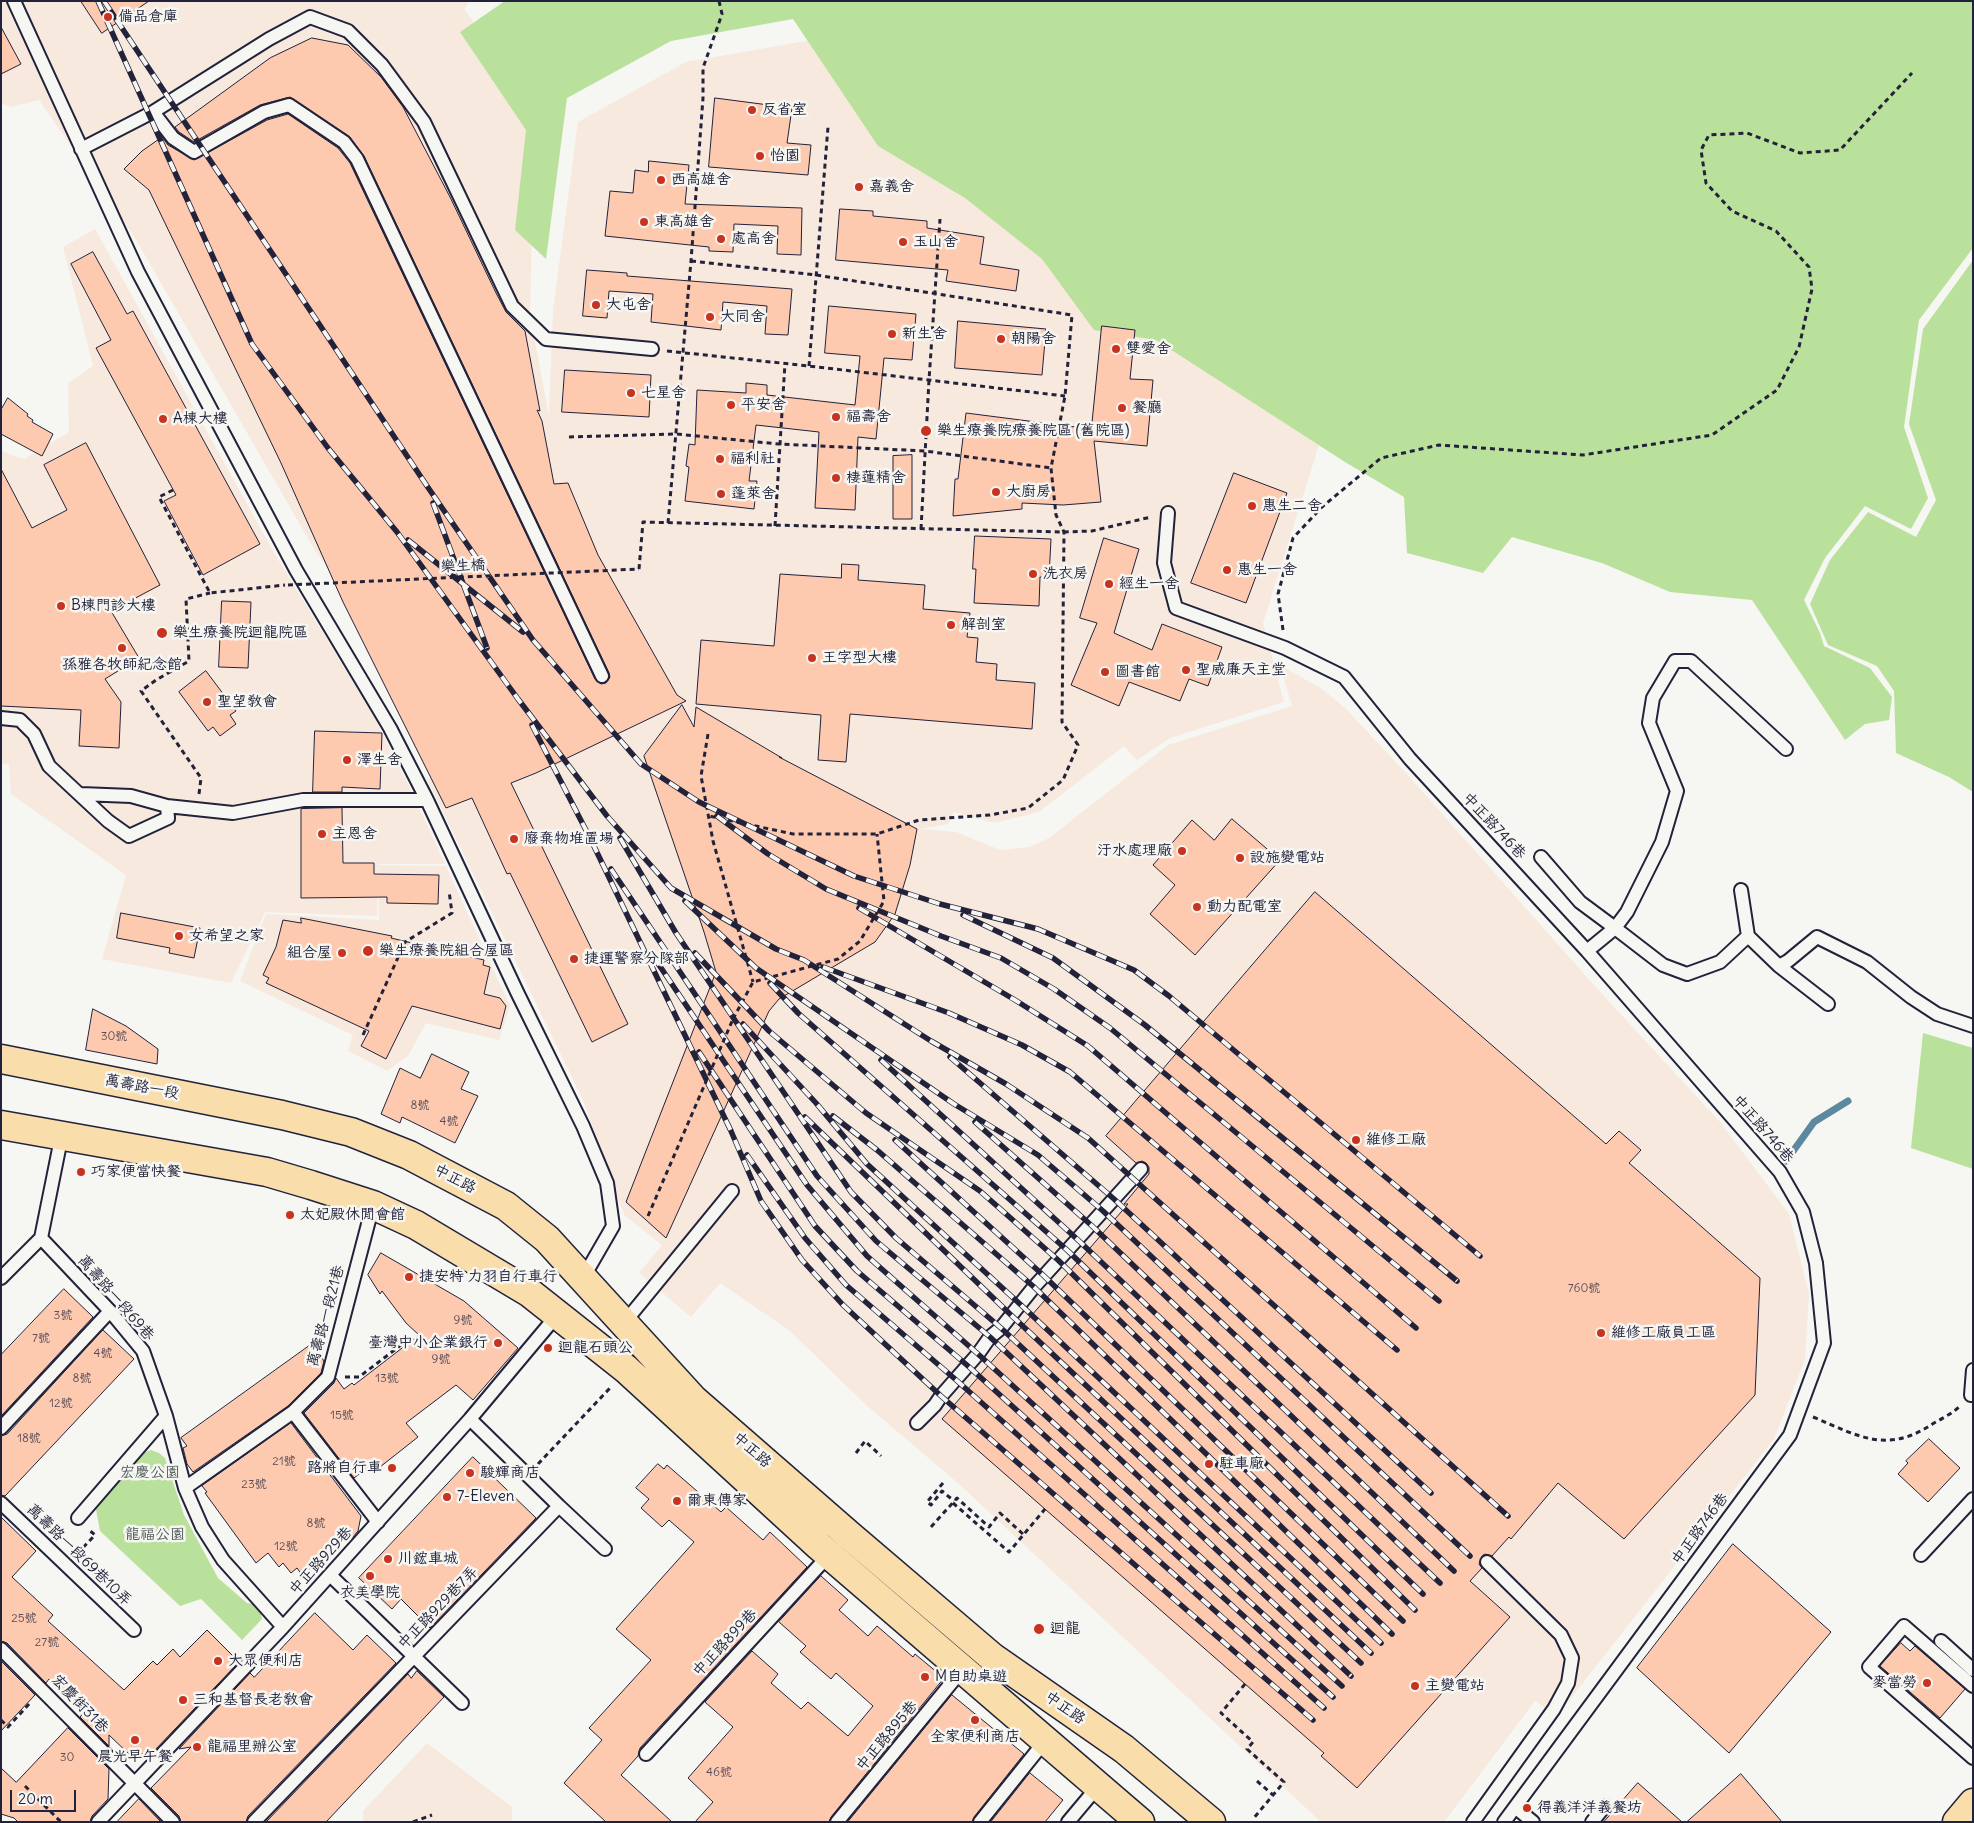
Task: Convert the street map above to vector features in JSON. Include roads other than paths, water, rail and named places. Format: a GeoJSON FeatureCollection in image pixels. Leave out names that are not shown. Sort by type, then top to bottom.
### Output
{"type":"FeatureCollection","features":[{"type":"Feature","properties":{"kind":"main road","name":"萬壽路一段"},"geometry":{"type":"LineString","coordinates":[[1,1059],[282,1115]]}},
{"type":"Feature","properties":{"kind":"main road","name":"中正路"},"geometry":{"type":"LineString","coordinates":[[282,1115],[352,1132],[409,1155],[506,1206],[547,1239],[693,1398],[992,1657],[1124,1749],[1211,1822]]}},
{"type":"Feature","properties":{"kind":"main road"},"geometry":{"type":"LineString","coordinates":[[1,1125],[62,1134]]}},
{"type":"Feature","properties":{"kind":"main road","name":"中正路"},"geometry":{"type":"LineString","coordinates":[[62,1134],[266,1172],[373,1205],[441,1239],[530,1293],[626,1370],[829,1555],[1140,1822]]}},
{"type":"Feature","properties":{"kind":"main road"},"geometry":{"type":"LineString","coordinates":[[558,1314],[583,1278]]}},
{"type":"Feature","properties":{"kind":"main road"},"geometry":{"type":"LineString","coordinates":[[1957,1822],[1973,1803]]}},
{"type":"Feature","properties":{"kind":"lane"},"geometry":{"type":"LineString","coordinates":[[14,1],[138,272],[296,570],[390,728],[427,800],[517,992],[583,1126],[607,1184],[613,1226],[583,1278]]}},
{"type":"Feature","properties":{"kind":"lane"},"geometry":{"type":"LineString","coordinates":[[81,149],[153,112],[269,39],[310,17],[348,31],[382,66],[424,122],[512,306],[546,339],[652,349]]}},
{"type":"Feature","properties":{"kind":"lane"},"geometry":{"type":"LineString","coordinates":[[153,112],[173,138],[194,152],[264,112],[289,105],[344,142],[358,159],[602,676]]}},
{"type":"Feature","properties":{"kind":"lane","name":"中正路746巷"},"geometry":{"type":"LineString","coordinates":[[1168,513],[1164,563],[1176,608],[1286,648],[1344,677],[1410,759],[1586,951],[1780,1172],[1803,1212],[1816,1263],[1824,1343],[1790,1435],[1504,1822]]}},
{"type":"Feature","properties":{"kind":"lane"},"geometry":{"type":"LineString","coordinates":[[1586,951],[1614,928],[1627,912],[1662,842],[1677,791],[1649,723],[1653,698],[1675,661],[1691,661],[1786,749]]}},
{"type":"Feature","properties":{"kind":"lane"},"geometry":{"type":"LineString","coordinates":[[1,718],[20,720],[34,734],[50,766],[108,821],[130,836],[168,818],[167,806]]}},
{"type":"Feature","properties":{"kind":"lane"},"geometry":{"type":"LineString","coordinates":[[81,794],[131,796],[167,806],[233,813],[303,800],[427,800]]}},
{"type":"Feature","properties":{"kind":"lane"},"geometry":{"type":"LineString","coordinates":[[1541,857],[1580,902],[1663,965],[1687,974],[1720,962],[1748,936]]}},
{"type":"Feature","properties":{"kind":"lane"},"geometry":{"type":"LineString","coordinates":[[1741,890],[1748,936],[1779,966],[1828,1004]]}},
{"type":"Feature","properties":{"kind":"lane"},"geometry":{"type":"LineString","coordinates":[[1779,966],[1817,937],[1867,962],[1937,1014],[1973,1026]]}},
{"type":"Feature","properties":{"kind":"lane"},"geometry":{"type":"LineString","coordinates":[[1,1278],[41,1238],[62,1134]]}},
{"type":"Feature","properties":{"kind":"lane"},"geometry":{"type":"LineString","coordinates":[[917,1423],[935,1405],[990,1337],[1001,1328],[1034,1287],[1141,1169]]}},
{"type":"Feature","properties":{"kind":"lane"},"geometry":{"type":"LineString","coordinates":[[624,1323],[732,1192]]}},
{"type":"Feature","properties":{"kind":"lane","name":"萬壽路一段21巷"},"geometry":{"type":"LineString","coordinates":[[185,1488],[293,1412],[328,1377],[373,1205]]}},
{"type":"Feature","properties":{"kind":"lane","name":"萬壽路一段69巷"},"geometry":{"type":"LineString","coordinates":[[41,1238],[110,1311],[143,1351],[166,1416],[185,1488],[202,1527],[223,1560],[283,1627]]}},
{"type":"Feature","properties":{"kind":"lane"},"geometry":{"type":"LineString","coordinates":[[1,1428],[110,1311]]}},
{"type":"Feature","properties":{"kind":"lane","name":"中正路929巷"},"geometry":{"type":"LineString","coordinates":[[98,1822],[283,1627],[470,1420],[558,1314]]}},
{"type":"Feature","properties":{"kind":"lane"},"geometry":{"type":"LineString","coordinates":[[1971,1395],[1973,1370]]}},
{"type":"Feature","properties":{"kind":"lane"},"geometry":{"type":"LineString","coordinates":[[293,1412],[378,1522]]}},
{"type":"Feature","properties":{"kind":"lane"},"geometry":{"type":"LineString","coordinates":[[78,1518],[166,1416]]}},
{"type":"Feature","properties":{"kind":"lane"},"geometry":{"type":"LineString","coordinates":[[470,1420],[605,1549]]}},
{"type":"Feature","properties":{"kind":"lane"},"geometry":{"type":"LineString","coordinates":[[1921,1555],[1973,1499]]}},
{"type":"Feature","properties":{"kind":"lane","name":"中正路929巷7弄"},"geometry":{"type":"LineString","coordinates":[[254,1822],[559,1506]]}},
{"type":"Feature","properties":{"kind":"lane","name":"萬壽路一段69巷10弄"},"geometry":{"type":"LineString","coordinates":[[3,1509],[67,1566],[134,1630]]}},
{"type":"Feature","properties":{"kind":"lane","name":"中正路899巷"},"geometry":{"type":"LineString","coordinates":[[646,1754],[829,1555]]}},
{"type":"Feature","properties":{"kind":"lane"},"geometry":{"type":"LineString","coordinates":[[1473,1822],[1554,1709],[1568,1683],[1572,1658],[1561,1635],[1487,1562]]}},
{"type":"Feature","properties":{"kind":"lane"},"geometry":{"type":"LineString","coordinates":[[330,1575],[462,1703]]}},
{"type":"Feature","properties":{"kind":"lane"},"geometry":{"type":"LineString","coordinates":[[1973,1686],[1904,1626],[1869,1667],[1973,1758]]}},
{"type":"Feature","properties":{"kind":"lane"},"geometry":{"type":"LineString","coordinates":[[1941,1641],[1973,1670]]}},
{"type":"Feature","properties":{"kind":"lane","name":"宏慶街31巷"},"geometry":{"type":"LineString","coordinates":[[1,1648],[173,1822]]}},
{"type":"Feature","properties":{"kind":"lane","name":"中正路895巷"},"geometry":{"type":"LineString","coordinates":[[836,1822],[962,1670]]}},
{"type":"Feature","properties":{"kind":"lane"},"geometry":{"type":"LineString","coordinates":[[980,1822],[1046,1741]]}},
{"type":"Feature","properties":{"kind":"lane"},"geometry":{"type":"LineString","coordinates":[[1068,1822],[1099,1785]]}},
{"type":"Feature","properties":{"kind":"lane"},"geometry":{"type":"LineString","coordinates":[[1592,1822],[1605,1806]]}},
{"type":"Feature","properties":{"kind":"lane"},"geometry":{"type":"LineString","coordinates":[[1515,1807],[1533,1822]]}},
{"type":"Feature","properties":{"kind":"waterway"},"geometry":{"type":"LineString","coordinates":[[1786,1161],[1814,1122],[1848,1101]]}},
{"type":"Feature","properties":{"kind":"railway"},"geometry":{"type":"LineString","coordinates":[[98,1],[252,344],[328,448],[397,532],[518,699],[607,816],[671,888],[776,949],[804,960],[931,1041],[1006,1084],[1088,1138],[1508,1516]]}},
{"type":"Feature","properties":{"kind":"railway"},"geometry":{"type":"LineString","coordinates":[[104,1],[427,486],[533,640],[641,764],[699,802],[854,876],[940,904],[1038,929],[1134,970],[1169,996],[1480,1256]]}},
{"type":"Feature","properties":{"kind":"railway"},"geometry":{"type":"LineString","coordinates":[[433,503],[487,648]]}},
{"type":"Feature","properties":{"kind":"railway"},"geometry":{"type":"LineString","coordinates":[[408,540],[523,632]]}},
{"type":"Feature","properties":{"kind":"railway"},"geometry":{"type":"LineString","coordinates":[[532,725],[591,840],[731,1131],[761,1201],[802,1260],[843,1305],[941,1396],[1313,1720]]}},
{"type":"Feature","properties":{"kind":"railway"},"geometry":{"type":"LineString","coordinates":[[717,816],[768,854],[826,889],[941,936],[1001,958],[1054,989],[1110,1028],[1439,1301]]}},
{"type":"Feature","properties":{"kind":"railway"},"geometry":{"type":"LineString","coordinates":[[620,838],[676,933],[851,1192],[896,1238],[1001,1328],[1361,1663]]}},
{"type":"Feature","properties":{"kind":"railway"},"geometry":{"type":"LineString","coordinates":[[611,869],[817,1176],[876,1241],[990,1337],[1351,1676]]}},
{"type":"Feature","properties":{"kind":"railway"},"geometry":{"type":"LineString","coordinates":[[685,901],[756,968],[954,1104],[1038,1155],[1103,1211],[1470,1556]]}},
{"type":"Feature","properties":{"kind":"railway"},"geometry":{"type":"LineString","coordinates":[[859,908],[1015,1000],[1088,1046],[1416,1328]]}},
{"type":"Feature","properties":{"kind":"railway"},"geometry":{"type":"LineString","coordinates":[[963,915],[1053,958],[1145,1025],[1457,1281]]}},
{"type":"Feature","properties":{"kind":"railway"},"geometry":{"type":"LineString","coordinates":[[695,953],[769,1031],[866,1113],[980,1191],[1058,1260],[1415,1610]]}},
{"type":"Feature","properties":{"kind":"railway"},"geometry":{"type":"LineString","coordinates":[[653,956],[807,1185],[867,1256],[978,1354],[1342,1686]]}},
{"type":"Feature","properties":{"kind":"railway"},"geometry":{"type":"LineString","coordinates":[[823,967],[949,1013],[1022,1045],[1070,1072],[1397,1350]]}},
{"type":"Feature","properties":{"kind":"railway"},"geometry":{"type":"LineString","coordinates":[[770,983],[798,1013],[1067,1250],[1423,1594]]}},
{"type":"Feature","properties":{"kind":"railway"},"geometry":{"type":"LineString","coordinates":[[743,1024],[816,1103],[867,1164],[1021,1305],[1381,1643]]}},
{"type":"Feature","properties":{"kind":"railway"},"geometry":{"type":"LineString","coordinates":[[699,1052],[815,1226],[857,1271],[968,1366],[1333,1697]]}},
{"type":"Feature","properties":{"kind":"railway"},"geometry":{"type":"LineString","coordinates":[[950,1057],[1114,1199],[1431,1493]]}},
{"type":"Feature","properties":{"kind":"railway"},"geometry":{"type":"LineString","coordinates":[[881,1060],[1078,1240],[1440,1583]]}},
{"type":"Feature","properties":{"kind":"railway"},"geometry":{"type":"LineString","coordinates":[[833,1116],[877,1150],[1034,1287],[1392,1634]]}},
{"type":"Feature","properties":{"kind":"railway"},"geometry":{"type":"LineString","coordinates":[[805,1117],[1011,1315],[1371,1653]]}},
{"type":"Feature","properties":{"kind":"railway"},"geometry":{"type":"LineString","coordinates":[[975,1122],[1091,1225],[1454,1571]]}},
{"type":"Feature","properties":{"kind":"railway"},"geometry":{"type":"LineString","coordinates":[[895,1140],[1044,1276],[1403,1621]]}},
{"type":"Feature","properties":{"kind":"railway"},"geometry":{"type":"LineString","coordinates":[[747,1155],[805,1238],[846,1285],[955,1379],[1324,1708]]}},
{"type":"Feature","properties":{"kind":"place","name":"備品倉庫"},"geometry":{"type":"Point","coordinates":[108,17]}},
{"type":"Feature","properties":{"kind":"place","name":"反省室"},"geometry":{"type":"Point","coordinates":[752,110]}},
{"type":"Feature","properties":{"kind":"place","name":"怡園"},"geometry":{"type":"Point","coordinates":[760,156]}},
{"type":"Feature","properties":{"kind":"place","name":"西高雄舍"},"geometry":{"type":"Point","coordinates":[661,180]}},
{"type":"Feature","properties":{"kind":"place","name":"嘉義舍"},"geometry":{"type":"Point","coordinates":[859,187]}},
{"type":"Feature","properties":{"kind":"place","name":"東高雄舍"},"geometry":{"type":"Point","coordinates":[644,222]}},
{"type":"Feature","properties":{"kind":"place","name":"處高舍"},"geometry":{"type":"Point","coordinates":[721,239]}},
{"type":"Feature","properties":{"kind":"place","name":"玉山舍"},"geometry":{"type":"Point","coordinates":[903,242]}},
{"type":"Feature","properties":{"kind":"place","name":"大屯舍"},"geometry":{"type":"Point","coordinates":[596,305]}},
{"type":"Feature","properties":{"kind":"place","name":"大同舍"},"geometry":{"type":"Point","coordinates":[710,317]}},
{"type":"Feature","properties":{"kind":"place","name":"新生舍"},"geometry":{"type":"Point","coordinates":[892,334]}},
{"type":"Feature","properties":{"kind":"place","name":"朝陽舍"},"geometry":{"type":"Point","coordinates":[1001,339]}},
{"type":"Feature","properties":{"kind":"place","name":"雙愛舍"},"geometry":{"type":"Point","coordinates":[1116,349]}},
{"type":"Feature","properties":{"kind":"place","name":"七星舍"},"geometry":{"type":"Point","coordinates":[631,393]}},
{"type":"Feature","properties":{"kind":"place","name":"平安舍"},"geometry":{"type":"Point","coordinates":[731,405]}},
{"type":"Feature","properties":{"kind":"place","name":"餐廳"},"geometry":{"type":"Point","coordinates":[1122,408]}},
{"type":"Feature","properties":{"kind":"place","name":"福壽舍"},"geometry":{"type":"Point","coordinates":[836,417]}},
{"type":"Feature","properties":{"kind":"place","name":"A棟大樓"},"geometry":{"type":"Point","coordinates":[163,419]}},
{"type":"Feature","properties":{"kind":"place","name":"樂生療養院療養院區 (舊院區)"},"geometry":{"type":"Point","coordinates":[926,431]}},
{"type":"Feature","properties":{"kind":"place","name":"福利社"},"geometry":{"type":"Point","coordinates":[720,459]}},
{"type":"Feature","properties":{"kind":"place","name":"棲蓮精舍"},"geometry":{"type":"Point","coordinates":[836,478]}},
{"type":"Feature","properties":{"kind":"place","name":"大廚房"},"geometry":{"type":"Point","coordinates":[996,492]}},
{"type":"Feature","properties":{"kind":"place","name":"蓬萊舍"},"geometry":{"type":"Point","coordinates":[721,494]}},
{"type":"Feature","properties":{"kind":"place","name":"惠生二舍"},"geometry":{"type":"Point","coordinates":[1252,506]}},
{"type":"Feature","properties":{"kind":"place","name":"惠生一舍"},"geometry":{"type":"Point","coordinates":[1227,570]}},
{"type":"Feature","properties":{"kind":"place","name":"洗衣房"},"geometry":{"type":"Point","coordinates":[1033,574]}},
{"type":"Feature","properties":{"kind":"place","name":"經生一舍"},"geometry":{"type":"Point","coordinates":[1109,584]}},
{"type":"Feature","properties":{"kind":"place","name":"B棟門診大樓"},"geometry":{"type":"Point","coordinates":[61,606]}},
{"type":"Feature","properties":{"kind":"place","name":"解剖室"},"geometry":{"type":"Point","coordinates":[951,625]}},
{"type":"Feature","properties":{"kind":"place","name":"樂生療養院迴龍院區"},"geometry":{"type":"Point","coordinates":[162,633]}},
{"type":"Feature","properties":{"kind":"place","name":"孫雅各牧師紀念館"},"geometry":{"type":"Point","coordinates":[122,648]}},
{"type":"Feature","properties":{"kind":"place","name":"王字型大樓"},"geometry":{"type":"Point","coordinates":[812,658]}},
{"type":"Feature","properties":{"kind":"place","name":"聖威廉天主堂"},"geometry":{"type":"Point","coordinates":[1186,670]}},
{"type":"Feature","properties":{"kind":"place","name":"圖書館"},"geometry":{"type":"Point","coordinates":[1105,672]}},
{"type":"Feature","properties":{"kind":"place","name":"聖望教會"},"geometry":{"type":"Point","coordinates":[207,702]}},
{"type":"Feature","properties":{"kind":"place","name":"澤生舍"},"geometry":{"type":"Point","coordinates":[347,760]}},
{"type":"Feature","properties":{"kind":"place","name":"主恩舍"},"geometry":{"type":"Point","coordinates":[322,834]}},
{"type":"Feature","properties":{"kind":"place","name":"廢棄物堆置場"},"geometry":{"type":"Point","coordinates":[514,839]}},
{"type":"Feature","properties":{"kind":"place","name":"汙水處理廠"},"geometry":{"type":"Point","coordinates":[1182,851]}},
{"type":"Feature","properties":{"kind":"place","name":"設施變電站"},"geometry":{"type":"Point","coordinates":[1240,858]}},
{"type":"Feature","properties":{"kind":"place","name":"動力配電室"},"geometry":{"type":"Point","coordinates":[1197,907]}},
{"type":"Feature","properties":{"kind":"place","name":"女希望之家"},"geometry":{"type":"Point","coordinates":[179,936]}},
{"type":"Feature","properties":{"kind":"place","name":"樂生療養院組合屋區"},"geometry":{"type":"Point","coordinates":[368,951]}},
{"type":"Feature","properties":{"kind":"place","name":"組合屋"},"geometry":{"type":"Point","coordinates":[342,953]}},
{"type":"Feature","properties":{"kind":"place","name":"捷運警察分隊部"},"geometry":{"type":"Point","coordinates":[574,959]}},
{"type":"Feature","properties":{"kind":"place","name":"維修工廠"},"geometry":{"type":"Point","coordinates":[1356,1140]}},
{"type":"Feature","properties":{"kind":"place","name":"巧家便當快餐"},"geometry":{"type":"Point","coordinates":[81,1172]}},
{"type":"Feature","properties":{"kind":"place","name":"太妃殿休閒會館"},"geometry":{"type":"Point","coordinates":[290,1215]}},
{"type":"Feature","properties":{"kind":"place","name":"捷安特 力羽自行車行"},"geometry":{"type":"Point","coordinates":[409,1277]}},
{"type":"Feature","properties":{"kind":"place","name":"維修工廠員工區"},"geometry":{"type":"Point","coordinates":[1601,1333]}},
{"type":"Feature","properties":{"kind":"place","name":"臺灣中小企業銀行"},"geometry":{"type":"Point","coordinates":[498,1343]}},
{"type":"Feature","properties":{"kind":"place","name":"迴龍石頭公"},"geometry":{"type":"Point","coordinates":[548,1348]}},
{"type":"Feature","properties":{"kind":"place","name":"駐車廠"},"geometry":{"type":"Point","coordinates":[1209,1464]}},
{"type":"Feature","properties":{"kind":"place","name":"路將自行車"},"geometry":{"type":"Point","coordinates":[392,1468]}},
{"type":"Feature","properties":{"kind":"place","name":"駿輝商店"},"geometry":{"type":"Point","coordinates":[470,1473]}},
{"type":"Feature","properties":{"kind":"place","name":"7-Eleven"},"geometry":{"type":"Point","coordinates":[447,1497]}},
{"type":"Feature","properties":{"kind":"place","name":"爾東傳家"},"geometry":{"type":"Point","coordinates":[677,1501]}},
{"type":"Feature","properties":{"kind":"place","name":"川鋐車城"},"geometry":{"type":"Point","coordinates":[388,1559]}},
{"type":"Feature","properties":{"kind":"place","name":"衣美學院"},"geometry":{"type":"Point","coordinates":[370,1576]}},
{"type":"Feature","properties":{"kind":"place","name":"迴龍"},"geometry":{"type":"Point","coordinates":[1039,1629]}},
{"type":"Feature","properties":{"kind":"place","name":"大眾便利店"},"geometry":{"type":"Point","coordinates":[218,1661]}},
{"type":"Feature","properties":{"kind":"place","name":"M自助桌遊"},"geometry":{"type":"Point","coordinates":[925,1677]}},
{"type":"Feature","properties":{"kind":"place","name":"麥當勞"},"geometry":{"type":"Point","coordinates":[1927,1683]}},
{"type":"Feature","properties":{"kind":"place","name":"主變電站"},"geometry":{"type":"Point","coordinates":[1415,1686]}},
{"type":"Feature","properties":{"kind":"place","name":"三和基督長老教會"},"geometry":{"type":"Point","coordinates":[183,1700]}},
{"type":"Feature","properties":{"kind":"place","name":"全家便利商店"},"geometry":{"type":"Point","coordinates":[975,1720]}},
{"type":"Feature","properties":{"kind":"place","name":"晨光早午餐"},"geometry":{"type":"Point","coordinates":[135,1740]}},
{"type":"Feature","properties":{"kind":"place","name":"龍福里辦公室"},"geometry":{"type":"Point","coordinates":[197,1747]}},
{"type":"Feature","properties":{"kind":"place","name":"得義洋洋義餐坊"},"geometry":{"type":"Point","coordinates":[1527,1808]}},
{"type":"Feature","properties":{"kind":"park label","name":"宏慶公園"},"geometry":{"type":"Point","coordinates":[150,1473]}},
{"type":"Feature","properties":{"kind":"park label","name":"龍福公園"},"geometry":{"type":"Point","coordinates":[155,1535]}}]}
